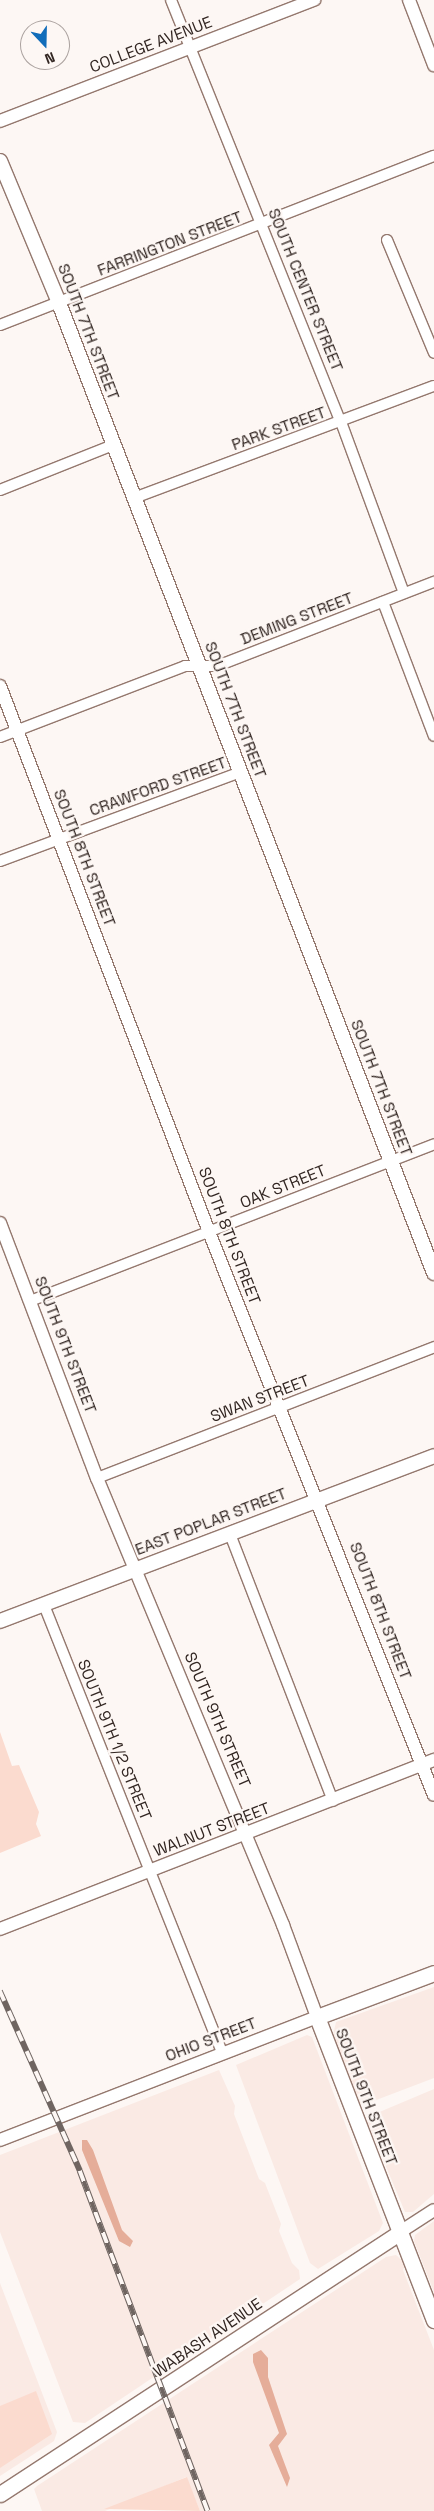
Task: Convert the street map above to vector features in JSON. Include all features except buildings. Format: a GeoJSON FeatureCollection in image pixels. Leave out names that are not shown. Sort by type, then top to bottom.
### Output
{"type":"FeatureCollection","features":[{"type":"Feature","properties":{"kind":"main road","name":"SOUTH 7TH STREET"},"geometry":{"type":"LineString","coordinates":[[0,161],[58,303],[200,666],[434,1273]]}},
{"type":"Feature","properties":{"kind":"main road","name":"EAST POPLAR STREET"},"geometry":{"type":"LineString","coordinates":[[0,1621],[434,1456]]}},
{"type":"Feature","properties":{"kind":"main road","name":"OHIO STREET"},"geometry":{"type":"LineString","coordinates":[[317,2018],[434,1972]]}},
{"type":"Feature","properties":{"kind":"main road","name":"SOUTH 9TH STREET"},"geometry":{"type":"LineString","coordinates":[[317,2018],[434,2320]]}},
{"type":"Feature","properties":{"kind":"main road","name":"WABASH AVENUE"},"geometry":{"type":"LineString","coordinates":[[0,2494],[400,2232]]}},
{"type":"Feature","properties":{"kind":"street","name":"SOUTH CENTER STREET"},"geometry":{"type":"LineString","coordinates":[[172,0],[341,422],[404,593]]}},
{"type":"Feature","properties":{"kind":"street","name":"COLLEGE AVENUE"},"geometry":{"type":"LineString","coordinates":[[0,121],[314,0]]}},
{"type":"Feature","properties":{"kind":"street"},"geometry":{"type":"LineString","coordinates":[[409,0],[434,65]]}},
{"type":"Feature","properties":{"kind":"street","name":"FARRINGTON STREET"},"geometry":{"type":"LineString","coordinates":[[0,325],[434,156]]}},
{"type":"Feature","properties":{"kind":"street"},"geometry":{"type":"LineString","coordinates":[[387,240],[434,353]]}},
{"type":"Feature","properties":{"kind":"street","name":"PARK STREET"},"geometry":{"type":"LineString","coordinates":[[134,498],[434,386]]}},
{"type":"Feature","properties":{"kind":"street"},"geometry":{"type":"LineString","coordinates":[[0,490],[113,445]]}},
{"type":"Feature","properties":{"kind":"street","name":"DEMING STREET"},"geometry":{"type":"LineString","coordinates":[[0,737],[185,666],[216,666],[434,582]]}},
{"type":"Feature","properties":{"kind":"street"},"geometry":{"type":"LineString","coordinates":[[383,602],[434,736]]}},
{"type":"Feature","properties":{"kind":"street","name":"SOUTH 8TH STREET"},"geometry":{"type":"LineString","coordinates":[[0,686],[60,838],[209,1232],[280,1408],[428,1762],[434,1795]]}},
{"type":"Feature","properties":{"kind":"street","name":"CRAWFORD STREET"},"geometry":{"type":"LineString","coordinates":[[0,861],[241,772]]}},
{"type":"Feature","properties":{"kind":"street","name":"OAK STREET"},"geometry":{"type":"LineString","coordinates":[[30,1301],[434,1144]]}},
{"type":"Feature","properties":{"kind":"street","name":"SOUTH 9TH STREET"},"geometry":{"type":"LineString","coordinates":[[0,1223],[97,1478],[246,1835],[317,2018]]}},
{"type":"Feature","properties":{"kind":"street","name":"SWAN STREET"},"geometry":{"type":"LineString","coordinates":[[97,1478],[434,1347]]}},
{"type":"Feature","properties":{"kind":"street"},"geometry":{"type":"LineString","coordinates":[[230,1534],[333,1801]]}},
{"type":"Feature","properties":{"kind":"street","name":"SOUTH 9TH 1/2 STREET"},"geometry":{"type":"LineString","coordinates":[[44,1605],[223,2054]]}},
{"type":"Feature","properties":{"kind":"street","name":"WALNUT STREET"},"geometry":{"type":"LineString","coordinates":[[0,1929],[246,1835],[428,1762]]}},
{"type":"Feature","properties":{"kind":"street","name":"OHIO STREET"},"geometry":{"type":"LineString","coordinates":[[0,2140],[317,2018]]}},
{"type":"Feature","properties":{"kind":"street","name":"WABASH AVENUE"},"geometry":{"type":"LineString","coordinates":[[400,2232],[434,2210]]}},
{"type":"Feature","properties":{"kind":"shaded area"},"geometry":{"type":"Polygon","coordinates":[[[0,1732],[12,1766],[19,1765],[39,1812],[36,1824],[41,1836],[0,1853],[0,1732]]]}},
{"type":"Feature","properties":{"kind":"shaded area"},"geometry":{"type":"Polygon","coordinates":[[[434,1987],[434,2078],[363,2105],[360,2104],[333,2036],[336,2022],[434,1987]]]}},
{"type":"Feature","properties":{"kind":"shaded area"},"geometry":{"type":"Polygon","coordinates":[[[307,2035],[312,2037],[383,2223],[379,2231],[318,2269],[310,2263],[236,2065],[307,2035]]]}},
{"type":"Feature","properties":{"kind":"shaded area"},"geometry":{"type":"Polygon","coordinates":[[[219,2070],[235,2106],[234,2114],[259,2179],[265,2183],[281,2224],[279,2231],[292,2263],[299,2270],[300,2279],[85,2423],[73,2422],[0,2232],[0,2155],[219,2070]]]}},
{"type":"Feature","properties":{"kind":"shaded area"},"geometry":{"type":"Polygon","coordinates":[[[434,2089],[434,2194],[413,2212],[405,2212],[367,2121],[370,2116],[434,2089]]]}},
{"type":"Feature","properties":{"kind":"shaded area"},"geometry":{"type":"Polygon","coordinates":[[[82,2140],[87,2140],[93,2150],[122,2230],[133,2241],[130,2247],[119,2241],[82,2150],[82,2140]]]}},
{"type":"Feature","properties":{"kind":"shaded area"},"geometry":{"type":"Polygon","coordinates":[[[434,2221],[434,2292],[414,2241],[415,2235],[434,2221]]]}},
{"type":"Feature","properties":{"kind":"shaded area"},"geometry":{"type":"Polygon","coordinates":[[[396,2255],[406,2264],[403,2270],[434,2350],[434,2511],[200,2511],[186,2477],[105,2511],[42,2511],[34,2489],[37,2486],[386,2257],[396,2255]]]}},
{"type":"Feature","properties":{"kind":"shaded area"},"geometry":{"type":"Polygon","coordinates":[[[0,2283],[57,2432],[54,2441],[0,2476],[0,2283]]]}},
{"type":"Feature","properties":{"kind":"shaded area"},"geometry":{"type":"Polygon","coordinates":[[[261,2350],[268,2358],[268,2377],[287,2434],[278,2446],[290,2478],[287,2487],[269,2445],[279,2433],[253,2362],[253,2354],[261,2350]]]}},
{"type":"Feature","properties":{"kind":"shaded area"},"geometry":{"type":"Polygon","coordinates":[[[36,2391],[52,2434],[0,2468],[0,2406],[36,2391]]]}},
{"type":"Feature","properties":{"kind":"shaded area"},"geometry":{"type":"Polygon","coordinates":[[[187,2477],[200,2511],[104,2509],[187,2477]]]}},
{"type":"Feature","properties":{"kind":"railway"},"geometry":{"type":"LineString","coordinates":[[0,1991],[80,2171],[208,2511]]}}]}
